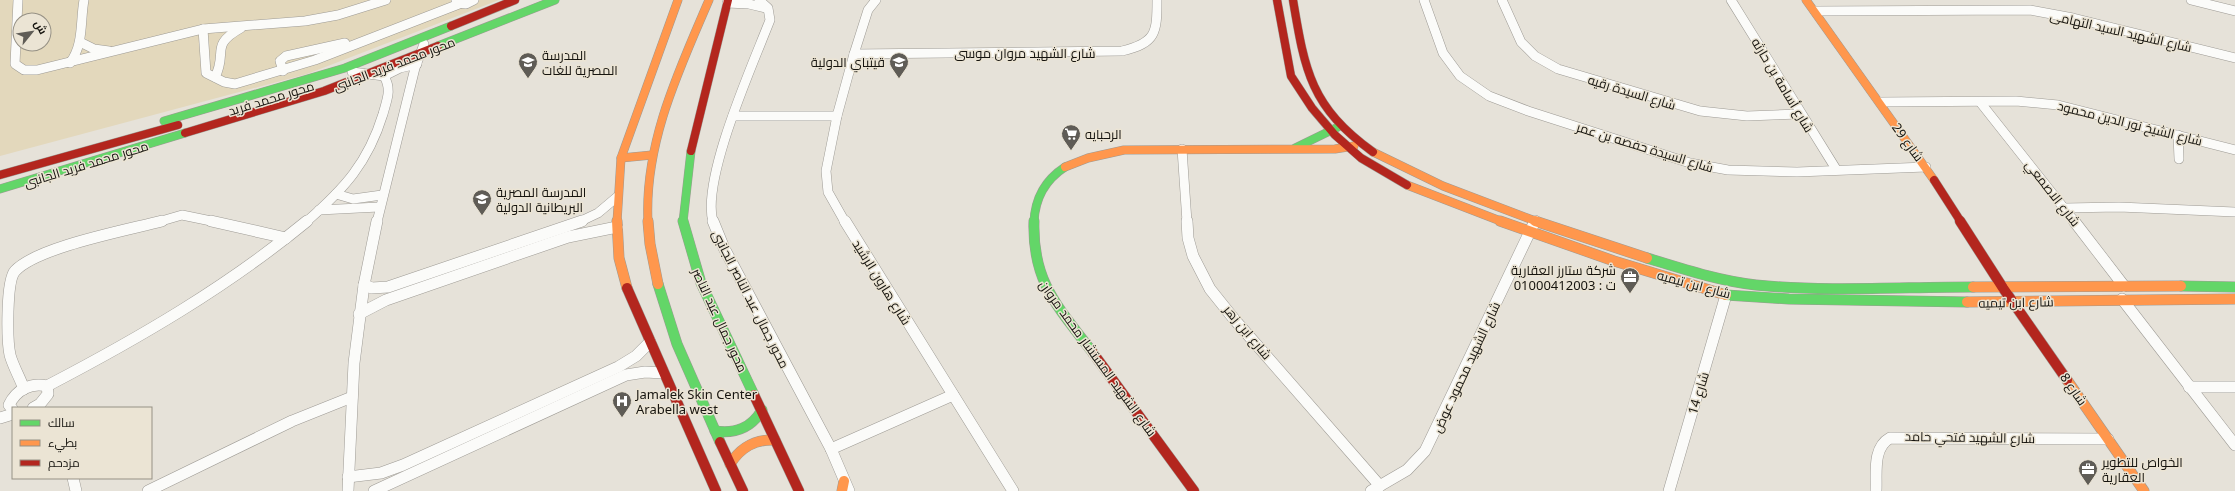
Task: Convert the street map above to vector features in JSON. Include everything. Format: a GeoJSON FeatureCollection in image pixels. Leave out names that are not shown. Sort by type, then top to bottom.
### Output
{"type":"FeatureCollection","features":[{"type":"Feature","properties":{"kind":"street"},"geometry":{"type":"LineString","coordinates":[[18,0],[15,64],[17,67],[30,70],[70,63],[203,29],[243,27],[314,20],[386,0]]}},
{"type":"Feature","properties":{"kind":"street"},"geometry":{"type":"LineString","coordinates":[[70,63],[77,54],[80,42],[80,21],[84,0]]}},
{"type":"Feature","properties":{"kind":"street"},"geometry":{"type":"LineString","coordinates":[[203,29],[205,71],[227,83],[235,84],[283,71],[378,36],[458,2],[466,4],[474,0]]}},
{"type":"Feature","properties":{"kind":"street","name":"محور محمد فريد"},"geometry":{"type":"LineString","coordinates":[[0,165],[315,78],[515,0]]}},
{"type":"Feature","properties":{"kind":"street","name":"محور محمد فريد"},"geometry":{"type":"LineString","coordinates":[[0,175],[288,94],[352,72],[535,0]]}},
{"type":"Feature","properties":{"kind":"street","name":"محور محمد فريد الجانبى"},"geometry":{"type":"LineString","coordinates":[[0,189],[324,91],[555,0]]}},
{"type":"Feature","properties":{"kind":"street"},"geometry":{"type":"LineString","coordinates":[[678,0],[621,158],[617,197],[617,227],[624,280],[716,491]]}},
{"type":"Feature","properties":{"kind":"street"},"geometry":{"type":"LineString","coordinates":[[708,0],[659,124],[647,187],[646,219],[654,278],[664,314],[679,351],[743,491]]}},
{"type":"Feature","properties":{"kind":"street"},"geometry":{"type":"LineString","coordinates":[[759,0],[768,8]]}},
{"type":"Feature","properties":{"kind":"street","name":"شارع هارون الرشيد"},"geometry":{"type":"LineString","coordinates":[[876,0],[868,10],[854,54],[838,116],[826,171],[828,192],[1013,491]]}},
{"type":"Feature","properties":{"kind":"street","name":"شارع الشهيد مروان موسى"},"geometry":{"type":"LineString","coordinates":[[854,54],[1122,51],[1136,48],[1154,37],[1157,28],[1157,0]]}},
{"type":"Feature","properties":{"kind":"street","name":"شارع ابن تيميه"},"geometry":{"type":"LineString","coordinates":[[1277,0],[1291,77],[1304,100],[1329,131],[1348,148],[1396,180],[1448,202],[1614,261],[1704,289],[1730,295],[1789,299],[2013,303],[2122,299],[2235,299]]}},
{"type":"Feature","properties":{"kind":"street","name":"شارع ابن تيميه"},"geometry":{"type":"LineString","coordinates":[[1293,0],[1302,57],[1307,74],[1318,98],[1341,127],[1360,144],[1387,160],[1435,184],[1535,221],[1705,276],[1733,282],[1792,287],[2235,287]]}},
{"type":"Feature","properties":{"kind":"street","name":"شارع السيدة حفصه بن عمر"},"geometry":{"type":"LineString","coordinates":[[1424,0],[1443,53],[1450,66],[1473,86],[1508,104],[1599,135],[1708,167],[1750,172],[1926,167]]}},
{"type":"Feature","properties":{"kind":"street","name":"شارع السيدة رقيه"},"geometry":{"type":"LineString","coordinates":[[1502,0],[1522,46],[1543,62],[1558,69],[1700,111],[1747,116],[1800,114]]}},
{"type":"Feature","properties":{"kind":"street","name":"شارع أسامة بن حارثه"},"geometry":{"type":"LineString","coordinates":[[1731,0],[1800,114],[1836,169]]}},
{"type":"Feature","properties":{"kind":"street","name":"شارع 29"},"geometry":{"type":"LineString","coordinates":[[1806,0],[1926,167],[2003,288]]}},
{"type":"Feature","properties":{"kind":"street"},"geometry":{"type":"LineString","coordinates":[[1897,0],[1905,10]]}},
{"type":"Feature","properties":{"kind":"street"},"geometry":{"type":"LineString","coordinates":[[2191,0],[2235,11]]}},
{"type":"Feature","properties":{"kind":"street"},"geometry":{"type":"LineString","coordinates":[[727,2],[749,4],[768,8]]}},
{"type":"Feature","properties":{"kind":"street","name":"محور جمال عبد الناصر"},"geometry":{"type":"LineString","coordinates":[[727,2],[692,137],[683,222],[701,284],[762,410],[799,491]]}},
{"type":"Feature","properties":{"kind":"street","name":"محور جمال عبد الناصر الجانبى"},"geometry":{"type":"LineString","coordinates":[[768,8],[770,20],[768,28],[733,116],[713,184],[710,211],[713,225],[773,344],[830,449],[843,486],[849,491]]}},
{"type":"Feature","properties":{"kind":"street","name":"شارع الشهيد السيد التهامى"},"geometry":{"type":"LineString","coordinates":[[1815,11],[2030,10],[2073,18],[2235,58]]}},
{"type":"Feature","properties":{"kind":"street"},"geometry":{"type":"LineString","coordinates":[[215,77],[219,70],[219,46],[221,42],[229,34],[243,27]]}},
{"type":"Feature","properties":{"kind":"street"},"geometry":{"type":"LineString","coordinates":[[283,71],[280,61],[289,55],[378,36]]}},
{"type":"Feature","properties":{"kind":"street"},"geometry":{"type":"LineString","coordinates":[[80,42],[94,49],[115,51]]}},
{"type":"Feature","properties":{"kind":"street"},"geometry":{"type":"LineString","coordinates":[[348,491],[352,397],[359,314],[379,207],[420,53],[424,44]]}},
{"type":"Feature","properties":{"kind":"street"},"geometry":{"type":"LineString","coordinates":[[352,72],[370,73],[384,76],[400,68],[417,64]]}},
{"type":"Feature","properties":{"kind":"street"},"geometry":{"type":"LineString","coordinates":[[0,404],[19,392],[37,385],[47,386],[190,307],[237,276],[319,210],[336,194],[365,159],[375,137],[389,94],[389,85],[384,76]]}},
{"type":"Feature","properties":{"kind":"street","name":"شارع الشيخ نور الدين محمود"},"geometry":{"type":"LineString","coordinates":[[1880,102],[2016,101],[2058,105],[2235,150]]}},
{"type":"Feature","properties":{"kind":"street","name":"شارع الاصمعي"},"geometry":{"type":"LineString","coordinates":[[1980,102],[2065,208],[2124,286]]}},
{"type":"Feature","properties":{"kind":"street"},"geometry":{"type":"LineString","coordinates":[[733,116],[838,116]]}},
{"type":"Feature","properties":{"kind":"street","name":"شارع الشهيد المستشار محمد مروان"},"geometry":{"type":"LineString","coordinates":[[1290,150],[1329,131],[1341,127]]}},
{"type":"Feature","properties":{"kind":"street"},"geometry":{"type":"LineString","coordinates":[[164,129],[165,139]]}},
{"type":"Feature","properties":{"kind":"street"},"geometry":{"type":"LineString","coordinates":[[2178,135],[2179,159]]}},
{"type":"Feature","properties":{"kind":"street","name":"شارع الشهيد المستشار محمد مروان"},"geometry":{"type":"LineString","coordinates":[[1194,491],[1046,289],[1034,264],[1032,251],[1032,239],[1038,196],[1046,181],[1060,170],[1078,161],[1107,153],[1140,149],[1290,150],[1348,148],[1360,144]]}},
{"type":"Feature","properties":{"kind":"street","name":"شارع ابن زهر"},"geometry":{"type":"LineString","coordinates":[[1182,149],[1188,238],[1191,252],[1203,278],[1375,488]]}},
{"type":"Feature","properties":{"kind":"street"},"geometry":{"type":"LineString","coordinates":[[621,158],[652,155]]}},
{"type":"Feature","properties":{"kind":"street"},"geometry":{"type":"LineString","coordinates":[[336,194],[352,199],[382,195]]}},
{"type":"Feature","properties":{"kind":"street"},"geometry":{"type":"LineString","coordinates":[[359,314],[386,300],[558,235],[590,218],[605,208],[617,197]]}},
{"type":"Feature","properties":{"kind":"street"},"geometry":{"type":"LineString","coordinates":[[319,210],[379,207]]}},
{"type":"Feature","properties":{"kind":"street"},"geometry":{"type":"LineString","coordinates":[[2065,208],[2119,207],[2235,212]]}},
{"type":"Feature","properties":{"kind":"street"},"geometry":{"type":"LineString","coordinates":[[19,392],[10,354],[8,295],[11,278],[15,271],[33,258],[60,248],[168,217],[184,214],[286,238]]}},
{"type":"Feature","properties":{"kind":"street","name":"شارع الشهيد محمود عوض"},"geometry":{"type":"LineString","coordinates":[[1375,488],[1417,464],[1426,452],[1535,221]]}},
{"type":"Feature","properties":{"kind":"street"},"geometry":{"type":"LineString","coordinates":[[364,285],[372,288],[388,287],[558,235],[617,227]]}},
{"type":"Feature","properties":{"kind":"street"},"geometry":{"type":"LineString","coordinates":[[1704,289],[1705,276]]}},
{"type":"Feature","properties":{"kind":"street"},"geometry":{"type":"LineString","coordinates":[[1730,295],[1733,282]]}},
{"type":"Feature","properties":{"kind":"street"},"geometry":{"type":"LineString","coordinates":[[386,300],[384,294],[388,287]]}},
{"type":"Feature","properties":{"kind":"street","name":"شارع 8"},"geometry":{"type":"LineString","coordinates":[[2003,288],[2144,491]]}},
{"type":"Feature","properties":{"kind":"street","name":"شارع 14"},"geometry":{"type":"LineString","coordinates":[[1669,491],[1730,295]]}},
{"type":"Feature","properties":{"kind":"street"},"geometry":{"type":"LineString","coordinates":[[2122,299],[2235,445]]}},
{"type":"Feature","properties":{"kind":"street"},"geometry":{"type":"LineString","coordinates":[[381,473],[378,489],[545,406],[618,367],[636,356],[650,342]]}},
{"type":"Feature","properties":{"kind":"street"},"geometry":{"type":"LineString","coordinates":[[348,477],[381,473],[545,406],[626,375],[645,372],[664,373]]}},
{"type":"Feature","properties":{"kind":"street"},"geometry":{"type":"LineString","coordinates":[[41,407],[48,394],[47,386]]}},
{"type":"Feature","properties":{"kind":"street"},"geometry":{"type":"LineString","coordinates":[[2189,387],[2235,387]]}},
{"type":"Feature","properties":{"kind":"street"},"geometry":{"type":"LineString","coordinates":[[12,409],[9,405],[19,392]]}},
{"type":"Feature","properties":{"kind":"street"},"geometry":{"type":"LineString","coordinates":[[830,449],[953,395]]}},
{"type":"Feature","properties":{"kind":"street"},"geometry":{"type":"LineString","coordinates":[[148,491],[292,421],[352,397]]}},
{"type":"Feature","properties":{"kind":"street"},"geometry":{"type":"LineString","coordinates":[[715,431],[727,433],[740,431],[752,424],[762,410]]}},
{"type":"Feature","properties":{"kind":"street"},"geometry":{"type":"LineString","coordinates":[[0,418],[12,414]]}},
{"type":"Feature","properties":{"kind":"street","name":"شارع الشهيد فتحي حامد"},"geometry":{"type":"LineString","coordinates":[[1876,491],[1880,446],[1886,439],[1890,438],[2108,440]]}},
{"type":"Feature","properties":{"kind":"street"},"geometry":{"type":"LineString","coordinates":[[730,464],[736,452],[748,444],[762,440],[775,440]]}},
{"type":"Feature","properties":{"kind":"street"},"geometry":{"type":"LineString","coordinates":[[73,479],[76,491]]}},
{"type":"Feature","properties":{"kind":"shaded area"},"geometry":{"type":"Polygon","coordinates":[[[0,0],[499,0],[307,74],[0,156],[0,0]]]}},
{"type":"Feature","properties":{"kind":"traffic: fast"},"geometry":{"type":"LineString","coordinates":[[438,46],[555,0]]}},
{"type":"Feature","properties":{"kind":"traffic: fast"},"geometry":{"type":"LineString","coordinates":[[164,121],[345,68],[451,26]]}},
{"type":"Feature","properties":{"kind":"traffic: fast"},"geometry":{"type":"LineString","coordinates":[[1295,148],[1338,127]]}},
{"type":"Feature","properties":{"kind":"traffic: fast"},"geometry":{"type":"LineString","coordinates":[[0,189],[185,133]]}},
{"type":"Feature","properties":{"kind":"traffic: fast"},"geometry":{"type":"LineString","coordinates":[[691,151],[683,222],[701,283],[754,395]]}},
{"type":"Feature","properties":{"kind":"traffic: fast"},"geometry":{"type":"LineString","coordinates":[[1065,167],[1051,177],[1039,195],[1034,219],[1033,241],[1036,259],[1048,292],[1093,353]]}},
{"type":"Feature","properties":{"kind":"traffic: fast"},"geometry":{"type":"LineString","coordinates":[[1647,258],[1714,278],[1756,285],[1812,288],[1973,287]]}},
{"type":"Feature","properties":{"kind":"traffic: fast"},"geometry":{"type":"LineString","coordinates":[[658,284],[677,344],[720,442]]}},
{"type":"Feature","properties":{"kind":"traffic: fast"},"geometry":{"type":"LineString","coordinates":[[2181,286],[2235,287]]}},
{"type":"Feature","properties":{"kind":"traffic: fast"},"geometry":{"type":"LineString","coordinates":[[1726,295],[1789,299],[1967,302]]}},
{"type":"Feature","properties":{"kind":"traffic: fast"},"geometry":{"type":"LineString","coordinates":[[715,431],[729,432],[742,429],[753,422],[762,410]]}},
{"type":"Feature","properties":{"kind":"traffic: slow"},"geometry":{"type":"LineString","coordinates":[[627,288],[619,258],[617,224],[621,158],[678,0]]}},
{"type":"Feature","properties":{"kind":"traffic: slow"},"geometry":{"type":"LineString","coordinates":[[658,284],[650,244],[648,207],[650,172],[657,138],[667,104],[709,0]]}},
{"type":"Feature","properties":{"kind":"traffic: slow"},"geometry":{"type":"LineString","coordinates":[[1806,0],[1934,180]]}},
{"type":"Feature","properties":{"kind":"traffic: slow"},"geometry":{"type":"LineString","coordinates":[[1065,167],[1088,158],[1124,150],[1335,149],[1354,146]]}},
{"type":"Feature","properties":{"kind":"traffic: slow"},"geometry":{"type":"LineString","coordinates":[[1373,152],[1414,173],[1471,197],[1647,258]]}},
{"type":"Feature","properties":{"kind":"traffic: slow"},"geometry":{"type":"LineString","coordinates":[[621,158],[652,155]]}},
{"type":"Feature","properties":{"kind":"traffic: slow"},"geometry":{"type":"LineString","coordinates":[[1407,185],[1448,202],[1614,261],[1726,295]]}},
{"type":"Feature","properties":{"kind":"traffic: slow"},"geometry":{"type":"LineString","coordinates":[[1973,287],[2181,286]]}},
{"type":"Feature","properties":{"kind":"traffic: slow"},"geometry":{"type":"LineString","coordinates":[[1967,302],[2235,299]]}},
{"type":"Feature","properties":{"kind":"traffic: slow"},"geometry":{"type":"LineString","coordinates":[[2067,380],[2144,491]]}},
{"type":"Feature","properties":{"kind":"traffic: slow"},"geometry":{"type":"LineString","coordinates":[[730,464],[738,452],[749,444],[761,440],[775,440]]}},
{"type":"Feature","properties":{"kind":"traffic: slow"},"geometry":{"type":"LineString","coordinates":[[842,491],[844,481]]}},
{"type":"Feature","properties":{"kind":"traffic: jam"},"geometry":{"type":"LineString","coordinates":[[451,26],[515,0]]}},
{"type":"Feature","properties":{"kind":"traffic: jam"},"geometry":{"type":"LineString","coordinates":[[691,151],[693,137],[728,0]]}},
{"type":"Feature","properties":{"kind":"traffic: jam"},"geometry":{"type":"LineString","coordinates":[[1277,0],[1291,76],[1312,108],[1335,135],[1361,158],[1407,185]]}},
{"type":"Feature","properties":{"kind":"traffic: jam"},"geometry":{"type":"LineString","coordinates":[[1293,0],[1301,47],[1314,86],[1323,104],[1335,121],[1352,137],[1373,152]]}},
{"type":"Feature","properties":{"kind":"traffic: jam"},"geometry":{"type":"LineString","coordinates":[[185,133],[324,91],[438,46]]}},
{"type":"Feature","properties":{"kind":"traffic: jam"},"geometry":{"type":"LineString","coordinates":[[0,175],[178,125]]}},
{"type":"Feature","properties":{"kind":"traffic: jam"},"geometry":{"type":"LineString","coordinates":[[1934,180],[2003,288],[2067,380]]}},
{"type":"Feature","properties":{"kind":"traffic: jam"},"geometry":{"type":"LineString","coordinates":[[627,288],[716,491]]}},
{"type":"Feature","properties":{"kind":"traffic: jam"},"geometry":{"type":"LineString","coordinates":[[1093,353],[1194,491]]}},
{"type":"Feature","properties":{"kind":"traffic: jam"},"geometry":{"type":"LineString","coordinates":[[754,395],[799,491]]}},
{"type":"Feature","properties":{"kind":"traffic: jam"},"geometry":{"type":"LineString","coordinates":[[720,442],[743,491]]}},
{"type":"Feature","properties":{"kind":"place","name":"المدرسة المصرية للغات"},"geometry":{"type":"Point","coordinates":[528,79]}},
{"type":"Feature","properties":{"kind":"place","name":"قيتباي الدولية"},"geometry":{"type":"Point","coordinates":[899,79]}},
{"type":"Feature","properties":{"kind":"place","name":"الرحبايه"},"geometry":{"type":"Point","coordinates":[1071,151]}},
{"type":"Feature","properties":{"kind":"place","name":"المدرسة المصرية البريطانية الدولية"},"geometry":{"type":"Point","coordinates":[482,216]}},
{"type":"Feature","properties":{"kind":"place","name":"شركة ستارز العقارية ت : 01000412003"},"geometry":{"type":"Point","coordinates":[1630,294]}},
{"type":"Feature","properties":{"kind":"place","name":"Jamalek Skin Center Arabella west"},"geometry":{"type":"Point","coordinates":[622,418]}},
{"type":"Feature","properties":{"kind":"place","name":"الخواص للتطوير العقارية"},"geometry":{"type":"Point","coordinates":[2088,486]}}]}
